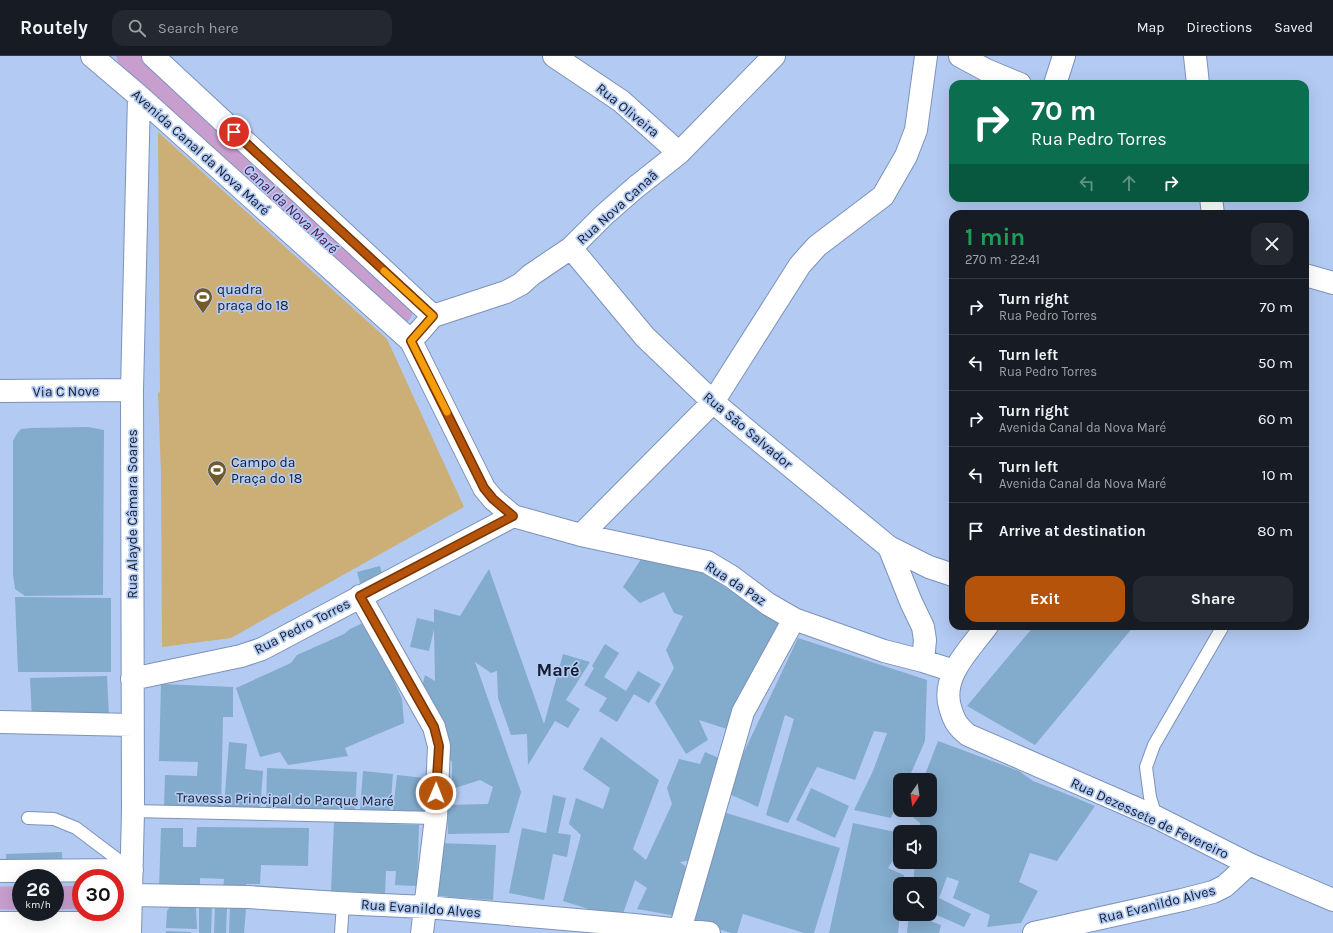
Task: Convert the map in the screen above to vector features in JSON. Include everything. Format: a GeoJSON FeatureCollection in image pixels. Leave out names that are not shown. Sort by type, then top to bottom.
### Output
{"type":"FeatureCollection","features":[{"type":"Feature","properties":{"kind":"street","name":"Avenida Canal da Nova Maré"},"geometry":{"type":"LineString","coordinates":[[92,56],[139,96],[411,341]]}},
{"type":"Feature","properties":{"kind":"street"},"geometry":{"type":"LineString","coordinates":[[153,56],[433,316],[411,341],[484,488],[493,499],[513,516]]}},
{"type":"Feature","properties":{"kind":"street","name":"Rua Oliveira"},"geometry":{"type":"LineString","coordinates":[[554,56],[621,100],[680,153]]}},
{"type":"Feature","properties":{"kind":"street","name":"Rua Nova Canaã"},"geometry":{"type":"LineString","coordinates":[[433,316],[506,292],[521,284],[531,275],[572,248],[604,215],[636,187],[680,153],[774,56]]}},
{"type":"Feature","properties":{"kind":"street"},"geometry":{"type":"LineString","coordinates":[[581,535],[713,402],[800,265],[817,246],[883,196],[906,156],[916,130],[926,56]]}},
{"type":"Feature","properties":{"kind":"street"},"geometry":{"type":"LineString","coordinates":[[960,56],[986,70],[1010,80]]}},
{"type":"Feature","properties":{"kind":"street"},"geometry":{"type":"LineString","coordinates":[[1056,80],[1064,56]]}},
{"type":"Feature","properties":{"kind":"street"},"geometry":{"type":"LineString","coordinates":[[1195,56],[1198,80]]}},
{"type":"Feature","properties":{"kind":"street","name":"Rua Alayde Câmara Soares"},"geometry":{"type":"LineString","coordinates":[[130,928],[133,811],[132,390],[139,96]]}},
{"type":"Feature","properties":{"kind":"street","name":"Rua São Salvador"},"geometry":{"type":"LineString","coordinates":[[572,248],[645,337],[713,402],[889,547],[929,567],[949,574]]}},
{"type":"Feature","properties":{"kind":"street"},"geometry":{"type":"LineString","coordinates":[[1309,275],[1333,283]]}},
{"type":"Feature","properties":{"kind":"street","name":"Via C Nove"},"geometry":{"type":"LineString","coordinates":[[0,392],[132,390]]}},
{"type":"Feature","properties":{"kind":"street","name":"Rua da Paz"},"geometry":{"type":"LineString","coordinates":[[513,516],[581,535],[707,562],[732,577],[768,604],[794,619],[884,651],[954,671]]}},
{"type":"Feature","properties":{"kind":"street","name":"Rua Pedro Torres"},"geometry":{"type":"LineString","coordinates":[[132,678],[241,656],[262,649],[513,516]]}},
{"type":"Feature","properties":{"kind":"street"},"geometry":{"type":"LineString","coordinates":[[889,547],[911,602],[923,627],[925,640],[922,661]]}},
{"type":"Feature","properties":{"kind":"street"},"geometry":{"type":"LineString","coordinates":[[360,596],[434,727],[439,746],[436,818],[422,933]]}},
{"type":"Feature","properties":{"kind":"street"},"geometry":{"type":"LineString","coordinates":[[680,930],[743,712],[794,619]]}},
{"type":"Feature","properties":{"kind":"street"},"geometry":{"type":"LineString","coordinates":[[954,671],[984,630]]}},
{"type":"Feature","properties":{"kind":"street","name":"Rua Dezessete de Fevereiro"},"geometry":{"type":"LineString","coordinates":[[954,671],[948,688],[947,700],[953,719],[959,728],[968,735],[1156,817],[1249,864],[1333,900]]}},
{"type":"Feature","properties":{"kind":"street"},"geometry":{"type":"LineString","coordinates":[[0,722],[132,725]]}},
{"type":"Feature","properties":{"kind":"street","name":"Rua Evanildo Alves"},"geometry":{"type":"LineString","coordinates":[[1034,933],[1213,892],[1225,886],[1249,864]]}},
{"type":"Feature","properties":{"kind":"street"},"geometry":{"type":"LineString","coordinates":[[0,871],[132,870]]}},
{"type":"Feature","properties":{"kind":"street","name":"Rua Evanildo Alves"},"geometry":{"type":"LineString","coordinates":[[132,895],[248,896],[426,908],[709,933]]}},
{"type":"Feature","properties":{"kind":"street"},"geometry":{"type":"LineString","coordinates":[[0,923],[130,928]]}},
{"type":"Feature","properties":{"kind":"lane"},"geometry":{"type":"LineString","coordinates":[[1156,817],[1150,797],[1146,767],[1154,745],[1221,630]]}},
{"type":"Feature","properties":{"kind":"lane","name":"Travessa Principal do Parque Maré"},"geometry":{"type":"LineString","coordinates":[[133,811],[436,818]]}},
{"type":"Feature","properties":{"kind":"lane"},"geometry":{"type":"LineString","coordinates":[[28,818],[54,819],[76,828],[132,870]]}},
{"type":"Feature","properties":{"kind":"lane"},"geometry":{"type":"LineString","coordinates":[[341,933],[343,903]]}},
{"type":"Feature","properties":{"kind":"shaded area"},"geometry":{"type":"Polygon","coordinates":[[[158,132],[387,339],[464,507],[231,638],[162,647],[161,473],[158,393],[160,392],[158,132]]]}},
{"type":"Feature","properties":{"kind":"building"},"geometry":{"type":"Polygon","coordinates":[[[88,427],[104,430],[103,595],[25,596],[15,589],[13,574],[13,441],[21,429],[88,427]]]}},
{"type":"Feature","properties":{"kind":"building"},"geometry":{"type":"Polygon","coordinates":[[[645,553],[691,565],[782,624],[738,696],[752,700],[727,729],[699,720],[708,740],[686,754],[655,703],[674,668],[666,650],[683,616],[674,613],[664,592],[640,603],[623,587],[645,553]]]}},
{"type":"Feature","properties":{"kind":"building"},"geometry":{"type":"Polygon","coordinates":[[[380,566],[385,585],[362,590],[357,572],[380,566]]]}},
{"type":"Feature","properties":{"kind":"building"},"geometry":{"type":"Polygon","coordinates":[[[489,569],[544,724],[563,654],[590,662],[566,700],[580,709],[568,728],[555,721],[528,765],[527,734],[511,735],[498,698],[497,671],[491,673],[475,662],[521,792],[509,833],[448,834],[447,805],[488,804],[493,787],[480,780],[452,789],[452,762],[441,747],[421,690],[425,675],[435,681],[434,629],[429,651],[410,647],[417,618],[434,622],[434,609],[460,616],[489,569]]]}},
{"type":"Feature","properties":{"kind":"building"},"geometry":{"type":"Polygon","coordinates":[[[15,597],[111,598],[111,672],[18,672],[15,597]]]}},
{"type":"Feature","properties":{"kind":"building"},"geometry":{"type":"Polygon","coordinates":[[[367,621],[402,699],[404,723],[345,748],[348,756],[288,765],[280,752],[260,757],[236,688],[291,663],[297,655],[344,634],[350,629],[367,621]]]}},
{"type":"Feature","properties":{"kind":"building"},"geometry":{"type":"Polygon","coordinates":[[[1031,630],[1131,630],[1035,745],[967,706],[1031,630]]]}},
{"type":"Feature","properties":{"kind":"building"},"geometry":{"type":"Polygon","coordinates":[[[798,638],[927,680],[925,741],[911,773],[893,773],[893,813],[891,818],[854,810],[873,771],[887,733],[874,731],[855,780],[817,767],[788,823],[766,815],[794,719],[785,715],[758,807],[725,792],[798,638]]]}},
{"type":"Feature","properties":{"kind":"building"},"geometry":{"type":"Polygon","coordinates":[[[605,644],[619,653],[604,677],[626,691],[638,671],[661,684],[649,703],[634,694],[617,722],[599,711],[607,698],[584,685],[594,668],[592,666],[605,644]]]}},
{"type":"Feature","properties":{"kind":"building"},"geometry":{"type":"Polygon","coordinates":[[[107,676],[109,717],[32,719],[30,678],[107,676]]]}},
{"type":"Feature","properties":{"kind":"building"},"geometry":{"type":"Polygon","coordinates":[[[161,684],[233,687],[233,717],[223,717],[221,808],[164,807],[165,775],[197,776],[198,762],[159,761],[161,684]]]}},
{"type":"Feature","properties":{"kind":"building"},"geometry":{"type":"Polygon","coordinates":[[[601,737],[659,780],[633,849],[646,860],[672,804],[667,788],[679,759],[700,764],[705,752],[721,759],[693,860],[680,862],[693,873],[677,916],[637,909],[647,888],[635,880],[621,919],[563,901],[581,835],[569,824],[576,798],[603,809],[610,788],[583,769],[601,737]]]}},
{"type":"Feature","properties":{"kind":"building"},"geometry":{"type":"Polygon","coordinates":[[[938,741],[1019,771],[1033,781],[1095,806],[1057,861],[1030,853],[1019,882],[1038,891],[1021,923],[987,927],[990,915],[953,898],[959,881],[947,877],[939,898],[971,914],[964,927],[937,915],[937,877],[914,877],[914,869],[937,869],[937,825],[920,825],[920,823],[913,817],[937,817],[937,773],[926,773],[938,741]]]}},
{"type":"Feature","properties":{"kind":"building"},"geometry":{"type":"Polygon","coordinates":[[[229,742],[247,744],[245,769],[263,771],[260,811],[224,807],[229,742]]]}},
{"type":"Feature","properties":{"kind":"building"},"geometry":{"type":"Polygon","coordinates":[[[267,768],[357,772],[355,814],[266,810],[267,768]]]}},
{"type":"Feature","properties":{"kind":"building"},"geometry":{"type":"Polygon","coordinates":[[[363,771],[393,774],[390,813],[360,810],[363,771]]]}},
{"type":"Feature","properties":{"kind":"building"},"geometry":{"type":"Polygon","coordinates":[[[397,775],[433,779],[430,814],[393,810],[397,775]]]}},
{"type":"Feature","properties":{"kind":"building"},"geometry":{"type":"Polygon","coordinates":[[[811,788],[849,806],[835,838],[796,820],[811,788]]]}},
{"type":"Feature","properties":{"kind":"building"},"geometry":{"type":"Polygon","coordinates":[[[553,795],[566,798],[558,833],[571,835],[567,857],[553,854],[544,900],[509,893],[522,828],[546,833],[553,795]]]}},
{"type":"Feature","properties":{"kind":"building"},"geometry":{"type":"Polygon","coordinates":[[[723,812],[840,848],[814,933],[804,933],[743,914],[737,933],[731,933],[690,920],[723,812]]]}},
{"type":"Feature","properties":{"kind":"building"},"geometry":{"type":"Polygon","coordinates":[[[334,822],[419,825],[417,886],[395,885],[396,871],[386,871],[385,893],[331,891],[334,822]]]}},
{"type":"Feature","properties":{"kind":"building"},"geometry":{"type":"Polygon","coordinates":[[[853,823],[893,832],[893,860],[888,868],[904,875],[904,877],[893,877],[893,921],[899,921],[898,933],[829,933],[853,823]]]}},
{"type":"Feature","properties":{"kind":"building"},"geometry":{"type":"Polygon","coordinates":[[[197,827],[309,828],[308,866],[261,865],[260,884],[246,884],[246,892],[223,891],[224,879],[200,878],[200,891],[159,890],[161,828],[183,828],[183,847],[196,847],[197,827]]]}},
{"type":"Feature","properties":{"kind":"building"},"geometry":{"type":"Polygon","coordinates":[[[439,843],[496,845],[493,900],[436,896],[439,843]]]}},
{"type":"Feature","properties":{"kind":"building"},"geometry":{"type":"Polygon","coordinates":[[[62,852],[63,869],[12,869],[12,882],[7,882],[6,854],[62,852]]]}},
{"type":"Feature","properties":{"kind":"building"},"geometry":{"type":"Polygon","coordinates":[[[215,905],[227,906],[226,933],[214,933],[215,905]]]}},
{"type":"Feature","properties":{"kind":"building"},"geometry":{"type":"Polygon","coordinates":[[[199,906],[212,906],[211,933],[199,933],[199,906]]]}},
{"type":"Feature","properties":{"kind":"building"},"geometry":{"type":"Polygon","coordinates":[[[170,907],[196,907],[197,929],[166,928],[167,911],[170,907]]]}},
{"type":"Feature","properties":{"kind":"building"},"geometry":{"type":"Polygon","coordinates":[[[230,907],[246,909],[244,933],[229,933],[230,907]]]}},
{"type":"Feature","properties":{"kind":"building"},"geometry":{"type":"Polygon","coordinates":[[[908,921],[930,921],[941,925],[939,933],[907,933],[908,921]]]}},
{"type":"Feature","properties":{"kind":"building"},"geometry":{"type":"Polygon","coordinates":[[[166,931],[191,932],[191,933],[166,933],[166,931]]]}},
{"type":"Feature","properties":{"kind":"waterway","name":"Canal da Nova Maré"},"geometry":{"type":"LineString","coordinates":[[128,56],[401,312]]}},
{"type":"Feature","properties":{"kind":"waterway"},"geometry":{"type":"LineString","coordinates":[[64,898],[72,897]]}},
{"type":"Feature","properties":{"kind":"waterway"},"geometry":{"type":"LineString","coordinates":[[0,898],[12,898]]}},
{"type":"Feature","properties":{"kind":"slow traffic"},"geometry":{"type":"LineString","coordinates":[[384,271],[433,316],[411,341],[447,412]]}},
{"type":"Feature","properties":{"kind":"place","name":"quadra praça do 18"},"geometry":{"type":"Point","coordinates":[203,314]}},
{"type":"Feature","properties":{"kind":"place","name":"Campo da Praça do 18"},"geometry":{"type":"Point","coordinates":[217,487]}},
{"type":"Feature","properties":{"kind":"district","name":"Maré"},"geometry":{"type":"Point","coordinates":[558,670]}},
{"type":"Feature","properties":{"kind":"route"},"geometry":{"type":"LineString","coordinates":[[234,132],[433,316],[411,341],[484,488],[493,499],[513,516],[360,596],[434,727],[439,746],[436,793]]}}]}
